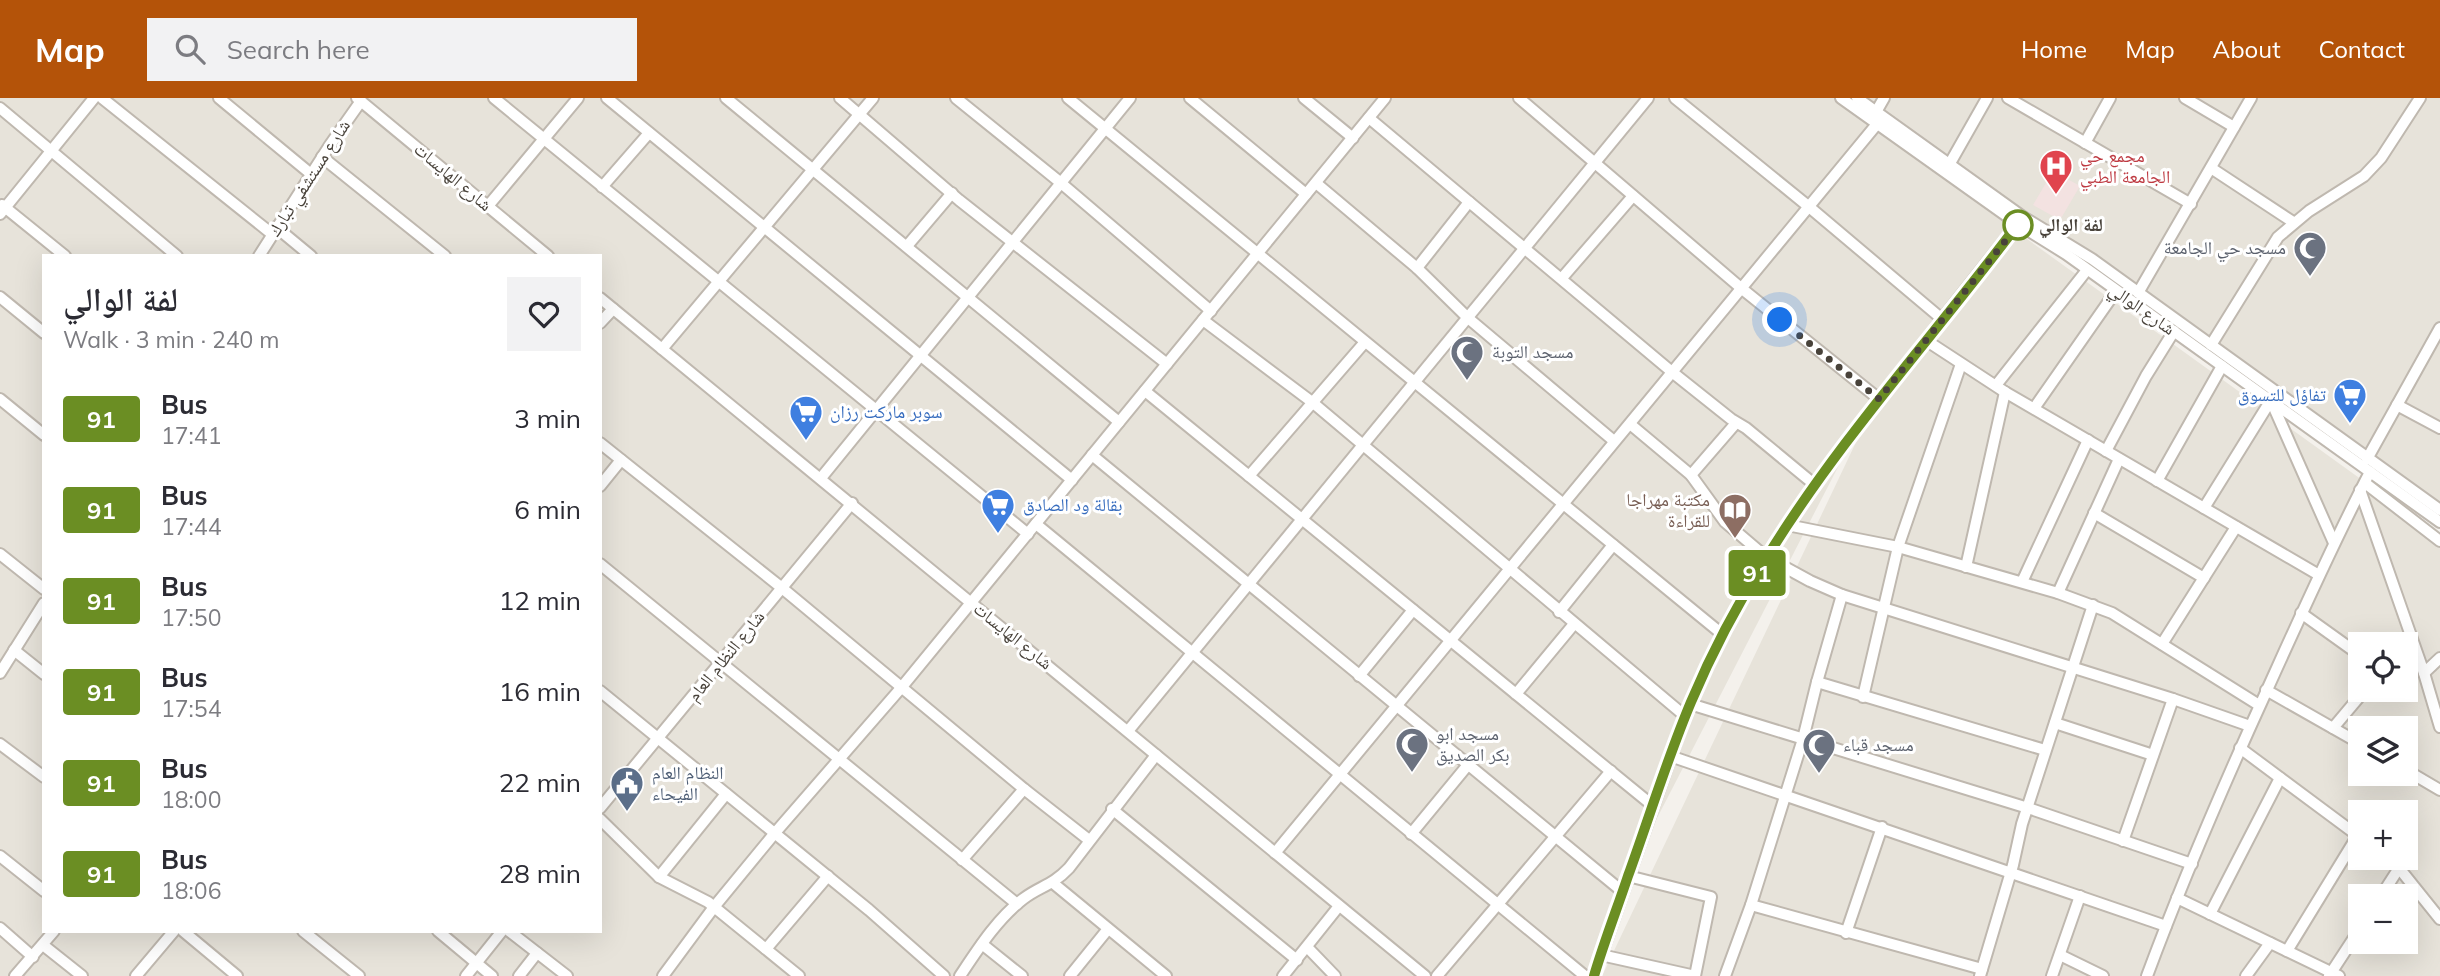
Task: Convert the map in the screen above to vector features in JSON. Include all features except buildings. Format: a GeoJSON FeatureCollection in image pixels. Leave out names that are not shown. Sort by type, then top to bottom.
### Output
{"type":"FeatureCollection","features":[{"type":"Feature","properties":{"kind":"street"},"geometry":{"type":"LineString","coordinates":[[62,254],[2,208],[94,98]]}},
{"type":"Feature","properties":{"kind":"street"},"geometry":{"type":"LineString","coordinates":[[102,98],[274,231],[308,254]]}},
{"type":"Feature","properties":{"kind":"street"},"geometry":{"type":"LineString","coordinates":[[219,98],[311,174]]}},
{"type":"Feature","properties":{"kind":"street"},"geometry":{"type":"LineString","coordinates":[[494,98],[876,410],[1192,653],[1585,976]]}},
{"type":"Feature","properties":{"kind":"street"},"geometry":{"type":"LineString","coordinates":[[488,206],[578,98]]}},
{"type":"Feature","properties":{"kind":"street"},"geometry":{"type":"LineString","coordinates":[[607,98],[1072,480]]}},
{"type":"Feature","properties":{"kind":"street"},"geometry":{"type":"LineString","coordinates":[[726,98],[1119,422]]}},
{"type":"Feature","properties":{"kind":"street"},"geometry":{"type":"LineString","coordinates":[[840,98],[1012,242],[1167,364]]}},
{"type":"Feature","properties":{"kind":"street"},"geometry":{"type":"LineString","coordinates":[[662,349],[873,98]]}},
{"type":"Feature","properties":{"kind":"street"},"geometry":{"type":"LineString","coordinates":[[956,98],[1211,311]]}},
{"type":"Feature","properties":{"kind":"street"},"geometry":{"type":"LineString","coordinates":[[1068,98],[1722,634]]}},
{"type":"Feature","properties":{"kind":"street"},"geometry":{"type":"LineString","coordinates":[[821,478],[1130,98]]}},
{"type":"Feature","properties":{"kind":"street"},"geometry":{"type":"LineString","coordinates":[[1190,98],[1306,194]]}},
{"type":"Feature","properties":{"kind":"street"},"geometry":{"type":"LineString","coordinates":[[1304,98],[1353,138]]}},
{"type":"Feature","properties":{"kind":"street"},"geometry":{"type":"LineString","coordinates":[[663,976],[714,907],[774,834],[901,688],[1385,98]]}},
{"type":"Feature","properties":{"kind":"street"},"geometry":{"type":"LineString","coordinates":[[1519,98],[1741,288],[1879,399]]}},
{"type":"Feature","properties":{"kind":"street"},"geometry":{"type":"LineString","coordinates":[[1128,731],[1648,98]]}},
{"type":"Feature","properties":{"kind":"street"},"geometry":{"type":"LineString","coordinates":[[1675,98],[1942,319]]}},
{"type":"Feature","properties":{"kind":"street","name":"شارع الوالي"},"geometry":{"type":"LineString","coordinates":[[1841,98],[1949,165],[2087,270],[2270,400],[2365,482],[2440,522]]}},
{"type":"Feature","properties":{"kind":"street","name":"شارع الوالي"},"geometry":{"type":"LineString","coordinates":[[1857,98],[1877,118],[2021,221],[2092,259],[2440,510]]}},
{"type":"Feature","properties":{"kind":"street"},"geometry":{"type":"LineString","coordinates":[[1275,853],[1808,206],[1877,118],[1884,98]]}},
{"type":"Feature","properties":{"kind":"street"},"geometry":{"type":"LineString","coordinates":[[1949,165],[1987,98]]}},
{"type":"Feature","properties":{"kind":"street"},"geometry":{"type":"LineString","coordinates":[[2008,98],[2191,204]]}},
{"type":"Feature","properties":{"kind":"street"},"geometry":{"type":"LineString","coordinates":[[2085,142],[2110,98]]}},
{"type":"Feature","properties":{"kind":"street"},"geometry":{"type":"LineString","coordinates":[[2185,98],[2234,127]]}},
{"type":"Feature","properties":{"kind":"street"},"geometry":{"type":"LineString","coordinates":[[2138,293],[2251,98]]}},
{"type":"Feature","properties":{"kind":"street"},"geometry":{"type":"LineString","coordinates":[[2211,345],[2278,237],[2293,222],[2364,176],[2381,158],[2420,98]]}},
{"type":"Feature","properties":{"kind":"street","name":"شارع مستشفي تبارك"},"geometry":{"type":"LineString","coordinates":[[260,254],[359,99]]}},
{"type":"Feature","properties":{"kind":"street","name":"شارع الهايسات"},"geometry":{"type":"LineString","coordinates":[[359,99],[546,254]]}},
{"type":"Feature","properties":{"kind":"street"},"geometry":{"type":"LineString","coordinates":[[0,108],[175,254]]}},
{"type":"Feature","properties":{"kind":"street"},"geometry":{"type":"LineString","coordinates":[[1369,118],[1672,372],[1815,485]]}},
{"type":"Feature","properties":{"kind":"street"},"geometry":{"type":"LineString","coordinates":[[602,187],[649,133]]}},
{"type":"Feature","properties":{"kind":"street"},"geometry":{"type":"LineString","coordinates":[[322,157],[443,254]]}},
{"type":"Feature","properties":{"kind":"street"},"geometry":{"type":"LineString","coordinates":[[2211,168],[2293,222]]}},
{"type":"Feature","properties":{"kind":"street"},"geometry":{"type":"LineString","coordinates":[[1315,183],[1417,268],[1468,318],[1614,441]]}},
{"type":"Feature","properties":{"kind":"street"},"geometry":{"type":"LineString","coordinates":[[906,246],[952,193]]}},
{"type":"Feature","properties":{"kind":"street"},"geometry":{"type":"LineString","coordinates":[[1562,278],[1633,196]]}},
{"type":"Feature","properties":{"kind":"street"},"geometry":{"type":"LineString","coordinates":[[1417,268],[1469,202]]}},
{"type":"Feature","properties":{"kind":"street"},"geometry":{"type":"LineString","coordinates":[[1594,976],[1670,756],[1722,634],[1766,557],[1815,485],[1879,399],[2021,221]]}},
{"type":"Feature","properties":{"kind":"street"},"geometry":{"type":"LineString","coordinates":[[1966,567],[2001,388],[2087,270]]}},
{"type":"Feature","properties":{"kind":"street"},"geometry":{"type":"LineString","coordinates":[[2035,407],[2116,290]]}},
{"type":"Feature","properties":{"kind":"street"},"geometry":{"type":"LineString","coordinates":[[0,297],[42,331]]}},
{"type":"Feature","properties":{"kind":"street","name":"شارع الهايسات"},"geometry":{"type":"LineString","coordinates":[[602,300],[1424,976]]}},
{"type":"Feature","properties":{"kind":"street"},"geometry":{"type":"LineString","coordinates":[[602,321],[614,309]]}},
{"type":"Feature","properties":{"kind":"street"},"geometry":{"type":"LineString","coordinates":[[1203,320],[1312,402],[1685,716]]}},
{"type":"Feature","properties":{"kind":"street"},"geometry":{"type":"LineString","coordinates":[[2367,459],[2440,328]]}},
{"type":"Feature","properties":{"kind":"street"},"geometry":{"type":"LineString","coordinates":[[2106,451],[2146,376],[2174,331]]}},
{"type":"Feature","properties":{"kind":"street"},"geometry":{"type":"LineString","coordinates":[[1927,341],[2119,459],[2319,575]]}},
{"type":"Feature","properties":{"kind":"street"},"geometry":{"type":"LineString","coordinates":[[1249,476],[1365,342]]}},
{"type":"Feature","properties":{"kind":"street"},"geometry":{"type":"LineString","coordinates":[[2429,348],[2440,354]]}},
{"type":"Feature","properties":{"kind":"street"},"geometry":{"type":"LineString","coordinates":[[1863,697],[1898,547],[1961,364]]}},
{"type":"Feature","properties":{"kind":"street"},"geometry":{"type":"LineString","coordinates":[[2157,481],[2222,366]]}},
{"type":"Feature","properties":{"kind":"street"},"geometry":{"type":"LineString","coordinates":[[1145,391],[1652,805]]}},
{"type":"Feature","properties":{"kind":"street"},"geometry":{"type":"LineString","coordinates":[[0,399],[42,433]]}},
{"type":"Feature","properties":{"kind":"street"},"geometry":{"type":"LineString","coordinates":[[2204,508],[2270,400]]}},
{"type":"Feature","properties":{"kind":"street"},"geometry":{"type":"LineString","coordinates":[[2270,400],[2334,543]]}},
{"type":"Feature","properties":{"kind":"street"},"geometry":{"type":"LineString","coordinates":[[2397,405],[2440,428]]}},
{"type":"Feature","properties":{"kind":"street"},"geometry":{"type":"LineString","coordinates":[[1691,475],[1736,423]]}},
{"type":"Feature","properties":{"kind":"street"},"geometry":{"type":"LineString","coordinates":[[1630,424],[1691,475],[1725,522],[1766,557],[1801,577],[1842,595],[2174,699],[2250,726]]}},
{"type":"Feature","properties":{"kind":"street"},"geometry":{"type":"LineString","coordinates":[[2022,582],[2088,440]]}},
{"type":"Feature","properties":{"kind":"street"},"geometry":{"type":"LineString","coordinates":[[602,445],[782,588],[1089,840]]}},
{"type":"Feature","properties":{"kind":"street"},"geometry":{"type":"LineString","coordinates":[[1092,455],[1554,838],[1623,892]]}},
{"type":"Feature","properties":{"kind":"street"},"geometry":{"type":"LineString","coordinates":[[2058,593],[2119,459]]}},
{"type":"Feature","properties":{"kind":"street"},"geometry":{"type":"LineString","coordinates":[[602,484],[621,460]]}},
{"type":"Feature","properties":{"kind":"street"},"geometry":{"type":"LineString","coordinates":[[2365,482],[2440,541]]}},
{"type":"Feature","properties":{"kind":"street"},"geometry":{"type":"LineString","coordinates":[[2147,976],[2240,748],[2301,613],[2365,482]]}},
{"type":"Feature","properties":{"kind":"street"},"geometry":{"type":"LineString","coordinates":[[2365,482],[2406,632]]}},
{"type":"Feature","properties":{"kind":"street","name":"شارع النظام العام"},"geometry":{"type":"LineString","coordinates":[[602,806],[852,503]]}},
{"type":"Feature","properties":{"kind":"street"},"geometry":{"type":"LineString","coordinates":[[2094,513],[2204,578]]}},
{"type":"Feature","properties":{"kind":"street"},"geometry":{"type":"LineString","coordinates":[[1787,525],[1898,547],[2093,605],[2112,613],[2259,705]]}},
{"type":"Feature","properties":{"kind":"street"},"geometry":{"type":"LineString","coordinates":[[2162,644],[2236,527]]}},
{"type":"Feature","properties":{"kind":"street"},"geometry":{"type":"LineString","coordinates":[[1559,611],[1613,545]]}},
{"type":"Feature","properties":{"kind":"street"},"geometry":{"type":"LineString","coordinates":[[0,554],[42,587]]}},
{"type":"Feature","properties":{"kind":"street"},"geometry":{"type":"LineString","coordinates":[[602,566],[1017,904]]}},
{"type":"Feature","properties":{"kind":"street"},"geometry":{"type":"LineString","coordinates":[[1725,976],[1751,905],[1802,739],[1842,595]]}},
{"type":"Feature","properties":{"kind":"street"},"geometry":{"type":"LineString","coordinates":[[1751,905],[1981,973],[2045,750],[2093,605]]}},
{"type":"Feature","properties":{"kind":"street"},"geometry":{"type":"LineString","coordinates":[[0,673],[42,606]]}},
{"type":"Feature","properties":{"kind":"street"},"geometry":{"type":"LineString","coordinates":[[1359,676],[1413,610]]}},
{"type":"Feature","properties":{"kind":"street"},"geometry":{"type":"LineString","coordinates":[[2301,613],[2348,647]]}},
{"type":"Feature","properties":{"kind":"street"},"geometry":{"type":"LineString","coordinates":[[1516,694],[1574,624]]}},
{"type":"Feature","properties":{"kind":"street"},"geometry":{"type":"LineString","coordinates":[[14,650],[42,672]]}},
{"type":"Feature","properties":{"kind":"street"},"geometry":{"type":"LineString","coordinates":[[2424,673],[2440,659]]}},
{"type":"Feature","properties":{"kind":"street"},"geometry":{"type":"LineString","coordinates":[[2418,661],[2440,727]]}},
{"type":"Feature","properties":{"kind":"street"},"geometry":{"type":"LineString","coordinates":[[1816,682],[2045,750]]}},
{"type":"Feature","properties":{"kind":"street"},"geometry":{"type":"LineString","coordinates":[[2266,690],[2348,737]]}},
{"type":"Feature","properties":{"kind":"street"},"geometry":{"type":"LineString","coordinates":[[602,693],[828,876],[944,976]]}},
{"type":"Feature","properties":{"kind":"street"},"geometry":{"type":"LineString","coordinates":[[2123,841],[2174,699]]}},
{"type":"Feature","properties":{"kind":"street"},"geometry":{"type":"LineString","coordinates":[[2333,728],[2355,702]]}},
{"type":"Feature","properties":{"kind":"street"},"geometry":{"type":"LineString","coordinates":[[1690,704],[2028,808],[2192,864]]}},
{"type":"Feature","properties":{"kind":"street"},"geometry":{"type":"LineString","coordinates":[[2054,723],[2153,755]]}},
{"type":"Feature","properties":{"kind":"street"},"geometry":{"type":"LineString","coordinates":[[0,744],[42,776]]}},
{"type":"Feature","properties":{"kind":"street"},"geometry":{"type":"LineString","coordinates":[[2240,748],[2348,828]]}},
{"type":"Feature","properties":{"kind":"street"},"geometry":{"type":"LineString","coordinates":[[960,976],[982,944],[1017,904],[1053,883],[1069,868],[1156,755]]}},
{"type":"Feature","properties":{"kind":"street"},"geometry":{"type":"LineString","coordinates":[[1670,756],[2166,926]]}},
{"type":"Feature","properties":{"kind":"street"},"geometry":{"type":"LineString","coordinates":[[1411,834],[1467,766]]}},
{"type":"Feature","properties":{"kind":"street"},"geometry":{"type":"LineString","coordinates":[[1437,976],[1611,771]]}},
{"type":"Feature","properties":{"kind":"street"},"geometry":{"type":"LineString","coordinates":[[2210,914],[2280,778]]}},
{"type":"Feature","properties":{"kind":"street"},"geometry":{"type":"LineString","coordinates":[[2418,778],[2440,790]]}},
{"type":"Feature","properties":{"kind":"street"},"geometry":{"type":"LineString","coordinates":[[962,860],[1024,789]]}},
{"type":"Feature","properties":{"kind":"street"},"geometry":{"type":"LineString","coordinates":[[659,877],[726,794]]}},
{"type":"Feature","properties":{"kind":"street"},"geometry":{"type":"LineString","coordinates":[[1112,809],[1297,960]]}},
{"type":"Feature","properties":{"kind":"street"},"geometry":{"type":"LineString","coordinates":[[602,822],[659,877],[714,907],[799,976]]}},
{"type":"Feature","properties":{"kind":"street"},"geometry":{"type":"LineString","coordinates":[[1846,933],[1882,827]]}},
{"type":"Feature","properties":{"kind":"street"},"geometry":{"type":"LineString","coordinates":[[2287,951],[2348,854]]}},
{"type":"Feature","properties":{"kind":"street"},"geometry":{"type":"LineString","coordinates":[[0,856],[42,889]]}},
{"type":"Feature","properties":{"kind":"street"},"geometry":{"type":"LineString","coordinates":[[2401,870],[2440,919]]}},
{"type":"Feature","properties":{"kind":"street"},"geometry":{"type":"LineString","coordinates":[[766,949],[828,876]]}},
{"type":"Feature","properties":{"kind":"street"},"geometry":{"type":"LineString","coordinates":[[1601,955],[1695,976],[1711,897],[1628,876]]}},
{"type":"Feature","properties":{"kind":"street"},"geometry":{"type":"LineString","coordinates":[[1053,883],[1166,976]]}},
{"type":"Feature","properties":{"kind":"street"},"geometry":{"type":"LineString","coordinates":[[2052,976],[2080,896]]}},
{"type":"Feature","properties":{"kind":"street"},"geometry":{"type":"LineString","coordinates":[[2177,898],[2333,975],[2348,949]]}},
{"type":"Feature","properties":{"kind":"street"},"geometry":{"type":"LineString","coordinates":[[1283,976],[1339,906]]}},
{"type":"Feature","properties":{"kind":"street"},"geometry":{"type":"LineString","coordinates":[[0,928],[33,957]]}},
{"type":"Feature","properties":{"kind":"street"},"geometry":{"type":"LineString","coordinates":[[1070,976],[1108,929]]}},
{"type":"Feature","properties":{"kind":"street"},"geometry":{"type":"LineString","coordinates":[[15,976],[52,933]]}},
{"type":"Feature","properties":{"kind":"street"},"geometry":{"type":"LineString","coordinates":[[136,976],[172,933]]}},
{"type":"Feature","properties":{"kind":"street"},"geometry":{"type":"LineString","coordinates":[[185,933],[237,976]]}},
{"type":"Feature","properties":{"kind":"street"},"geometry":{"type":"LineString","coordinates":[[305,933],[359,976]]}},
{"type":"Feature","properties":{"kind":"street"},"geometry":{"type":"LineString","coordinates":[[440,933],[492,976]]}},
{"type":"Feature","properties":{"kind":"street"},"geometry":{"type":"LineString","coordinates":[[466,976],[500,933]]}},
{"type":"Feature","properties":{"kind":"street"},"geometry":{"type":"LineString","coordinates":[[512,933],[567,976]]}},
{"type":"Feature","properties":{"kind":"street"},"geometry":{"type":"LineString","coordinates":[[2246,976],[2270,943]]}},
{"type":"Feature","properties":{"kind":"street"},"geometry":{"type":"LineString","coordinates":[[982,944],[1022,976]]}},
{"type":"Feature","properties":{"kind":"street"},"geometry":{"type":"LineString","coordinates":[[43,945],[82,976]]}},
{"type":"Feature","properties":{"kind":"street"},"geometry":{"type":"LineString","coordinates":[[1307,947],[1335,976]]}},
{"type":"Feature","properties":{"kind":"street"},"geometry":{"type":"LineString","coordinates":[[519,976],[537,953]]}},
{"type":"Feature","properties":{"kind":"street"},"geometry":{"type":"LineString","coordinates":[[2060,955],[2103,976]]}},
{"type":"Feature","properties":{"kind":"shaded area"},"geometry":{"type":"Polygon","coordinates":[[[0,98],[2440,98],[2440,521],[2017,226],[1854,436],[1604,921],[1585,976],[0,976],[0,98]]]}},
{"type":"Feature","properties":{"kind":"shaded area","name":"مجمع حي الجامعة الطبي"},"geometry":{"type":"Polygon","coordinates":[[[2053,171],[2080,186],[2060,220],[2033,205],[2053,171]]]}},
{"type":"Feature","properties":{"kind":"shaded area"},"geometry":{"type":"Polygon","coordinates":[[[2020,234],[2440,536],[2440,976],[1602,976],[1858,438],[2020,234]]]}},
{"type":"Feature","properties":{"kind":"bus line","name":"91"},"geometry":{"type":"LineString","coordinates":[[1594,976],[1660,781],[1685,716],[1718,642],[1743,597],[1766,557],[1815,485],[1879,399],[2018,224]]}},
{"type":"Feature","properties":{"kind":"place","name":"مجمع حي الجامعة الطبي"},"geometry":{"type":"Point","coordinates":[2056,196]}},
{"type":"Feature","properties":{"kind":"place","name":"لفة الوالي"},"geometry":{"type":"Point","coordinates":[2018,225]}},
{"type":"Feature","properties":{"kind":"place","name":"مسجد حي الجامعة"},"geometry":{"type":"Point","coordinates":[2310,278]}},
{"type":"Feature","properties":{"kind":"place","name":"مسجد التوبة"},"geometry":{"type":"Point","coordinates":[1467,382]}},
{"type":"Feature","properties":{"kind":"place","name":"تفاؤل للتسوق"},"geometry":{"type":"Point","coordinates":[2350,425]}},
{"type":"Feature","properties":{"kind":"place","name":"سوبر ماركت رزان"},"geometry":{"type":"Point","coordinates":[806,442]}},
{"type":"Feature","properties":{"kind":"place","name":"بقالة ود الصادق"},"geometry":{"type":"Point","coordinates":[998,535]}},
{"type":"Feature","properties":{"kind":"place","name":"مكتبة مهراجا للقراءة"},"geometry":{"type":"Point","coordinates":[1735,540]}},
{"type":"Feature","properties":{"kind":"place","name":"مسجد ابو بكر الصديق"},"geometry":{"type":"Point","coordinates":[1412,774]}},
{"type":"Feature","properties":{"kind":"place","name":"مسجد قباء"},"geometry":{"type":"Point","coordinates":[1819,775]}},
{"type":"Feature","properties":{"kind":"place","name":"النظام العام الفيحاء"},"geometry":{"type":"Point","coordinates":[627,813]}},
{"type":"Feature","properties":{"kind":"route"},"geometry":{"type":"LineString","coordinates":[[1780,320],[1879,399],[2018,225]]}}]}
